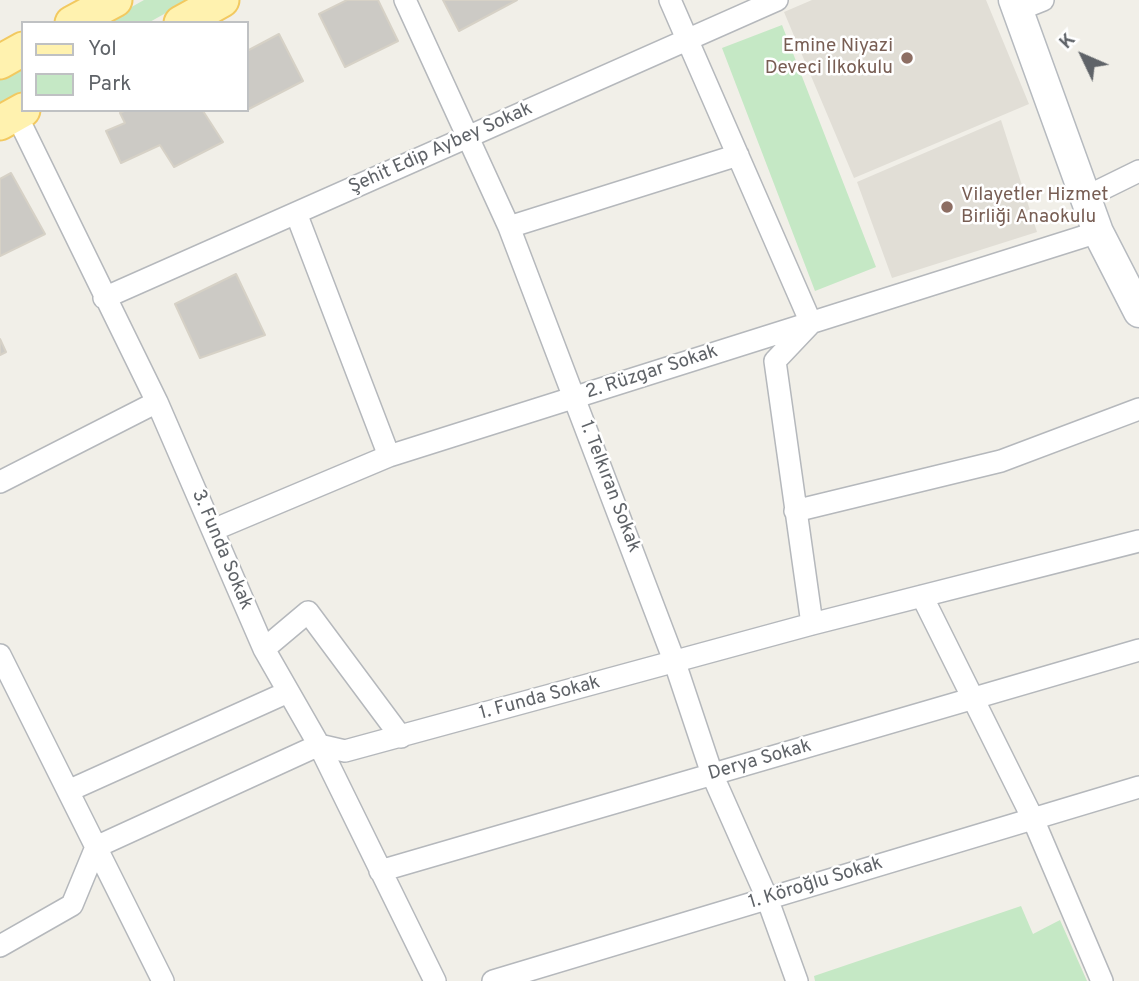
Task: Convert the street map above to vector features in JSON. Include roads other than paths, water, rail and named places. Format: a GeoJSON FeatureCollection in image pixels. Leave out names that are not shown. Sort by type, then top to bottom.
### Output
{"type":"FeatureCollection","features":[{"type":"Feature","properties":{"kind":"main road"},"geometry":{"type":"LineString","coordinates":[[76,21],[115,0]]}},
{"type":"Feature","properties":{"kind":"main road"},"geometry":{"type":"LineString","coordinates":[[185,21],[222,0]]}},
{"type":"Feature","properties":{"kind":"main road"},"geometry":{"type":"LineString","coordinates":[[0,62],[21,51]]}},
{"type":"Feature","properties":{"kind":"street","name":"1. Telkıran Sokak"},"geometry":{"type":"LineString","coordinates":[[405,0],[509,227],[674,663],[712,774],[767,898],[797,981]]}},
{"type":"Feature","properties":{"kind":"street"},"geometry":{"type":"LineString","coordinates":[[670,0],[811,323],[775,361],[812,624]]}},
{"type":"Feature","properties":{"kind":"street","name":"Şehit Edip Aybey Sokak"},"geometry":{"type":"LineString","coordinates":[[104,298],[777,0]]}},
{"type":"Feature","properties":{"kind":"street"},"geometry":{"type":"LineString","coordinates":[[1025,3],[1084,198],[1098,232],[1139,312]]}},
{"type":"Feature","properties":{"kind":"street","name":"3. Funda Sokak"},"geometry":{"type":"LineString","coordinates":[[13,116],[157,402],[264,649],[319,745],[435,981]]}},
{"type":"Feature","properties":{"kind":"street"},"geometry":{"type":"LineString","coordinates":[[509,227],[738,155]]}},
{"type":"Feature","properties":{"kind":"street"},"geometry":{"type":"LineString","coordinates":[[1084,198],[1139,171]]}},
{"type":"Feature","properties":{"kind":"street"},"geometry":{"type":"LineString","coordinates":[[296,213],[389,456]]}},
{"type":"Feature","properties":{"kind":"street","name":"2. Rüzgar Sokak"},"geometry":{"type":"LineString","coordinates":[[213,530],[389,456],[1098,232]]}},
{"type":"Feature","properties":{"kind":"street"},"geometry":{"type":"LineString","coordinates":[[0,482],[157,402]]}},
{"type":"Feature","properties":{"kind":"street"},"geometry":{"type":"LineString","coordinates":[[795,511],[1001,461],[1139,410]]}},
{"type":"Feature","properties":{"kind":"street","name":"1. Funda Sokak"},"geometry":{"type":"LineString","coordinates":[[319,745],[345,751],[812,624],[1139,541]]}},
{"type":"Feature","properties":{"kind":"street"},"geometry":{"type":"LineString","coordinates":[[922,596],[1034,819],[1102,981]]}},
{"type":"Feature","properties":{"kind":"street"},"geometry":{"type":"LineString","coordinates":[[264,649],[308,612],[401,737]]}},
{"type":"Feature","properties":{"kind":"street","name":"Derya Sokak"},"geometry":{"type":"LineString","coordinates":[[380,871],[1139,650]]}},
{"type":"Feature","properties":{"kind":"street"},"geometry":{"type":"LineString","coordinates":[[0,655],[163,981]]}},
{"type":"Feature","properties":{"kind":"street"},"geometry":{"type":"LineString","coordinates":[[68,791],[288,692]]}},
{"type":"Feature","properties":{"kind":"street"},"geometry":{"type":"LineString","coordinates":[[0,946],[72,905],[96,846],[319,745]]}},
{"type":"Feature","properties":{"kind":"street","name":"1. Köroğlu Sokak"},"geometry":{"type":"LineString","coordinates":[[493,981],[1139,787]]}},
{"type":"Feature","properties":{"kind":"place","name":"Emine Niyazi Deveci İlkokulu"},"geometry":{"type":"Point","coordinates":[907,58]}},
{"type":"Feature","properties":{"kind":"place","name":"Vilayetler Hizmet Birliği Anaokulu"},"geometry":{"type":"Point","coordinates":[947,207]}}]}
